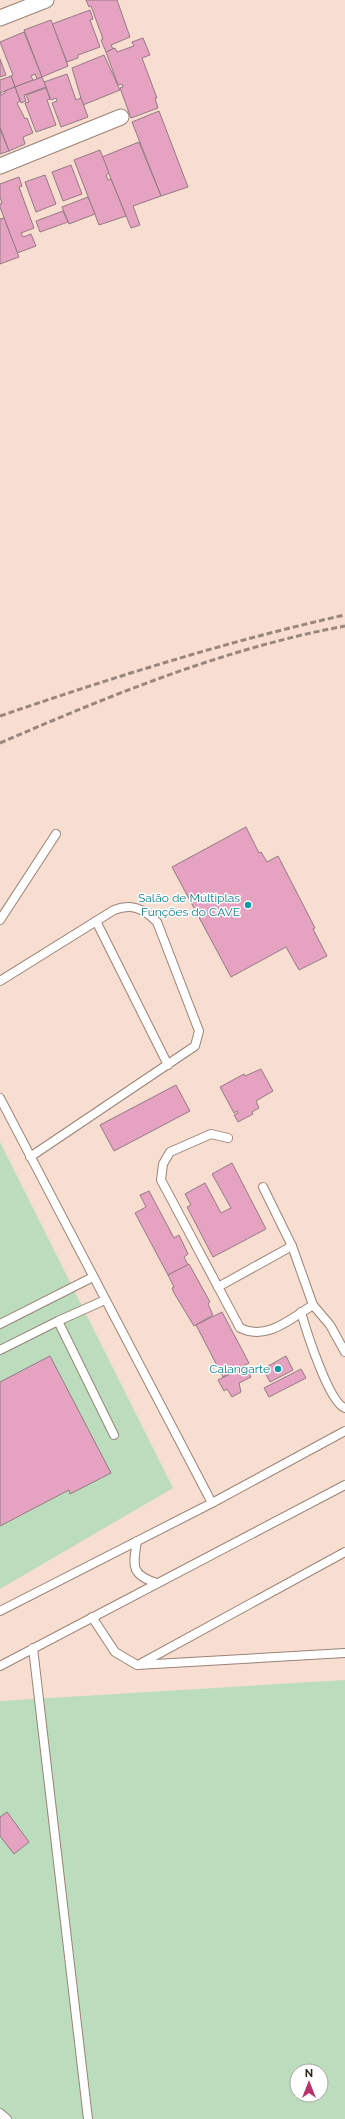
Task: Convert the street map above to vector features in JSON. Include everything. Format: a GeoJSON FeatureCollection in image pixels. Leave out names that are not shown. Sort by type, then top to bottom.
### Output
{"type":"FeatureCollection","features":[{"type":"Feature","properties":{"kind":"street"},"geometry":{"type":"LineString","coordinates":[[0,18],[46,0]]}},
{"type":"Feature","properties":{"kind":"street"},"geometry":{"type":"LineString","coordinates":[[0,166],[121,117]]}},
{"type":"Feature","properties":{"kind":"lane"},"geometry":{"type":"LineString","coordinates":[[0,920],[56,834]]}},
{"type":"Feature","properties":{"kind":"lane"},"geometry":{"type":"LineString","coordinates":[[0,981],[114,910],[125,906],[146,911],[157,922],[199,1031],[195,1046],[168,1066],[30,1157]]}},
{"type":"Feature","properties":{"kind":"lane"},"geometry":{"type":"LineString","coordinates":[[96,921],[168,1066]]}},
{"type":"Feature","properties":{"kind":"lane"},"geometry":{"type":"LineString","coordinates":[[0,1098],[212,1503]]}},
{"type":"Feature","properties":{"kind":"lane"},"geometry":{"type":"LineString","coordinates":[[228,1138],[211,1134],[170,1152],[163,1164],[161,1180],[240,1328],[256,1334],[269,1331],[313,1305]]}},
{"type":"Feature","properties":{"kind":"lane"},"geometry":{"type":"LineString","coordinates":[[264,1187],[292,1246],[313,1305],[330,1325],[345,1352]]}},
{"type":"Feature","properties":{"kind":"lane"},"geometry":{"type":"LineString","coordinates":[[218,1287],[292,1246]]}},
{"type":"Feature","properties":{"kind":"lane"},"geometry":{"type":"LineString","coordinates":[[0,1324],[93,1276]]}},
{"type":"Feature","properties":{"kind":"lane"},"geometry":{"type":"LineString","coordinates":[[1,1347],[105,1300]]}},
{"type":"Feature","properties":{"kind":"lane"},"geometry":{"type":"LineString","coordinates":[[301,1312],[311,1348],[338,1404],[345,1408]]}},
{"type":"Feature","properties":{"kind":"lane"},"geometry":{"type":"LineString","coordinates":[[58,1321],[114,1435]]}},
{"type":"Feature","properties":{"kind":"lane"},"geometry":{"type":"LineString","coordinates":[[0,1611],[212,1503],[345,1431]]}},
{"type":"Feature","properties":{"kind":"lane"},"geometry":{"type":"LineString","coordinates":[[0,1666],[345,1485]]}},
{"type":"Feature","properties":{"kind":"lane"},"geometry":{"type":"LineString","coordinates":[[137,1541],[134,1565],[137,1574],[144,1579],[157,1584]]}},
{"type":"Feature","properties":{"kind":"lane"},"geometry":{"type":"LineString","coordinates":[[137,1665],[345,1552]]}},
{"type":"Feature","properties":{"kind":"lane"},"geometry":{"type":"LineString","coordinates":[[92,1617],[115,1652],[137,1665],[345,1653]]}},
{"type":"Feature","properties":{"kind":"lane"},"geometry":{"type":"LineString","coordinates":[[33,1648],[88,2119]]}},
{"type":"Feature","properties":{"kind":"lane"},"geometry":{"type":"LineString","coordinates":[[0,2114],[7,2119]]}},
{"type":"Feature","properties":{"kind":"green space"},"geometry":{"type":"Polygon","coordinates":[[[0,1142],[173,1488],[0,1589],[0,1142]]]}},
{"type":"Feature","properties":{"kind":"green space"},"geometry":{"type":"Polygon","coordinates":[[[345,1680],[345,2119],[0,2119],[0,1701],[345,1680]]]}},
{"type":"Feature","properties":{"kind":"building"},"geometry":{"type":"Polygon","coordinates":[[[86,0],[117,0],[130,37],[111,45],[113,49],[106,52],[91,6],[89,7],[86,0]]]}},
{"type":"Feature","properties":{"kind":"building"},"geometry":{"type":"Polygon","coordinates":[[[90,10],[93,19],[90,20],[100,47],[78,55],[78,58],[67,62],[52,24],[90,10]]]}},
{"type":"Feature","properties":{"kind":"building"},"geometry":{"type":"Polygon","coordinates":[[[51,20],[68,66],[42,77],[24,30],[51,20]]]}},
{"type":"Feature","properties":{"kind":"building"},"geometry":{"type":"Polygon","coordinates":[[[24,32],[42,77],[37,79],[35,74],[31,76],[33,80],[15,87],[11,76],[13,75],[0,42],[24,32]]]}},
{"type":"Feature","properties":{"kind":"building"},"geometry":{"type":"Polygon","coordinates":[[[143,38],[150,55],[142,58],[157,98],[155,98],[158,108],[131,118],[120,88],[123,87],[122,84],[118,85],[106,52],[115,48],[117,52],[134,46],[132,42],[143,38]]]}},
{"type":"Feature","properties":{"kind":"building"},"geometry":{"type":"Polygon","coordinates":[[[104,55],[120,90],[83,105],[72,68],[104,55]]]}},
{"type":"Feature","properties":{"kind":"building"},"geometry":{"type":"Polygon","coordinates":[[[0,59],[6,75],[0,77],[0,59]]]}},
{"type":"Feature","properties":{"kind":"building"},"geometry":{"type":"Polygon","coordinates":[[[67,74],[76,100],[81,98],[88,117],[61,127],[52,103],[57,101],[56,98],[51,100],[44,82],[67,74]]]}},
{"type":"Feature","properties":{"kind":"building"},"geometry":{"type":"Polygon","coordinates":[[[11,76],[15,87],[0,93],[0,80],[11,76]]]}},
{"type":"Feature","properties":{"kind":"building"},"geometry":{"type":"Polygon","coordinates":[[[42,77],[46,87],[24,95],[26,101],[21,103],[15,87],[42,77]]]}},
{"type":"Feature","properties":{"kind":"building"},"geometry":{"type":"Polygon","coordinates":[[[15,87],[20,101],[17,103],[25,119],[27,118],[33,133],[23,137],[25,144],[9,151],[0,127],[0,93],[1,95],[5,93],[5,91],[15,87]]]}},
{"type":"Feature","properties":{"kind":"building"},"geometry":{"type":"Polygon","coordinates":[[[46,88],[50,99],[47,100],[56,125],[36,132],[25,103],[29,102],[26,95],[46,88]]]}},
{"type":"Feature","properties":{"kind":"building"},"geometry":{"type":"Polygon","coordinates":[[[159,111],[188,187],[161,196],[132,122],[159,111]]]}},
{"type":"Feature","properties":{"kind":"building"},"geometry":{"type":"Polygon","coordinates":[[[0,129],[9,151],[0,154],[0,129]]]}},
{"type":"Feature","properties":{"kind":"building"},"geometry":{"type":"Polygon","coordinates":[[[139,142],[161,196],[133,206],[140,225],[131,228],[102,157],[139,142]]]}},
{"type":"Feature","properties":{"kind":"building"},"geometry":{"type":"Polygon","coordinates":[[[100,150],[109,173],[106,175],[108,180],[111,179],[126,216],[99,225],[74,160],[100,150]]]}},
{"type":"Feature","properties":{"kind":"building"},"geometry":{"type":"Polygon","coordinates":[[[71,165],[82,194],[63,201],[52,172],[71,165]]]}},
{"type":"Feature","properties":{"kind":"building"},"geometry":{"type":"Polygon","coordinates":[[[45,175],[56,204],[36,212],[25,182],[45,175]]]}},
{"type":"Feature","properties":{"kind":"building"},"geometry":{"type":"Polygon","coordinates":[[[19,177],[22,186],[19,187],[34,228],[21,233],[23,237],[31,234],[36,246],[17,253],[0,207],[0,204],[2,203],[0,197],[0,184],[19,177]]]}},
{"type":"Feature","properties":{"kind":"building"},"geometry":{"type":"Polygon","coordinates":[[[88,197],[95,214],[69,224],[62,207],[88,197]]]}},
{"type":"Feature","properties":{"kind":"building"},"geometry":{"type":"Polygon","coordinates":[[[63,211],[68,222],[40,232],[36,221],[63,211]]]}},
{"type":"Feature","properties":{"kind":"building"},"geometry":{"type":"Polygon","coordinates":[[[4,218],[19,257],[0,264],[0,219],[4,218]]]}},
{"type":"Feature","properties":{"kind":"building","name":"Salão de Múltiplas Funções do CAVE"},"geometry":{"type":"Polygon","coordinates":[[[246,827],[259,853],[261,852],[267,862],[278,856],[315,928],[313,929],[327,956],[299,970],[286,947],[231,977],[172,867],[246,827]]]}},
{"type":"Feature","properties":{"kind":"building"},"geometry":{"type":"Polygon","coordinates":[[[261,1069],[273,1091],[256,1101],[259,1108],[252,1112],[253,1114],[238,1122],[234,1115],[238,1113],[237,1111],[234,1113],[220,1087],[244,1074],[245,1076],[261,1069]]]}},
{"type":"Feature","properties":{"kind":"building"},"geometry":{"type":"Polygon","coordinates":[[[176,1085],[190,1111],[114,1151],[100,1125],[176,1085]]]}},
{"type":"Feature","properties":{"kind":"building"},"geometry":{"type":"Polygon","coordinates":[[[232,1163],[266,1229],[213,1257],[187,1207],[191,1205],[185,1194],[205,1183],[221,1213],[231,1208],[212,1174],[232,1163]]]}},
{"type":"Feature","properties":{"kind":"building"},"geometry":{"type":"Polygon","coordinates":[[[149,1191],[174,1238],[179,1235],[188,1254],[184,1257],[188,1265],[168,1275],[135,1213],[146,1207],[140,1195],[149,1191]]]}},
{"type":"Feature","properties":{"kind":"building"},"geometry":{"type":"Polygon","coordinates":[[[189,1264],[210,1302],[208,1304],[213,1315],[194,1326],[174,1293],[172,1288],[174,1287],[168,1275],[189,1264]]]}},
{"type":"Feature","properties":{"kind":"building"},"geometry":{"type":"Polygon","coordinates":[[[222,1312],[249,1363],[223,1377],[196,1325],[222,1312]]]}},
{"type":"Feature","properties":{"kind":"building"},"geometry":{"type":"Polygon","coordinates":[[[50,1356],[111,1473],[70,1494],[69,1490],[0,1526],[0,1382],[50,1356]]]}},
{"type":"Feature","properties":{"kind":"building","name":"Calangarte"},"geometry":{"type":"Polygon","coordinates":[[[286,1356],[293,1370],[270,1382],[263,1369],[286,1356]]]}},
{"type":"Feature","properties":{"kind":"building"},"geometry":{"type":"Polygon","coordinates":[[[246,1366],[251,1377],[239,1383],[241,1392],[232,1397],[227,1389],[224,1391],[218,1380],[246,1366]]]}},
{"type":"Feature","properties":{"kind":"building"},"geometry":{"type":"Polygon","coordinates":[[[301,1369],[306,1378],[269,1397],[264,1388],[301,1369]]]}},
{"type":"Feature","properties":{"kind":"building"},"geometry":{"type":"Polygon","coordinates":[[[7,1812],[29,1842],[14,1854],[0,1836],[0,1817],[7,1812]]]}},
{"type":"Feature","properties":{"kind":"railway"},"geometry":{"type":"LineString","coordinates":[[0,716],[86,687],[214,648],[345,615]]}},
{"type":"Feature","properties":{"kind":"railway"},"geometry":{"type":"LineString","coordinates":[[0,743],[127,691],[213,660],[301,635],[345,626]]}},
{"type":"Feature","properties":{"kind":"place","name":"Salão de Múltiplas Funções do CAVE"},"geometry":{"type":"Point","coordinates":[248,905]}},
{"type":"Feature","properties":{"kind":"place","name":"Calangarte"},"geometry":{"type":"Point","coordinates":[278,1369]}}]}
